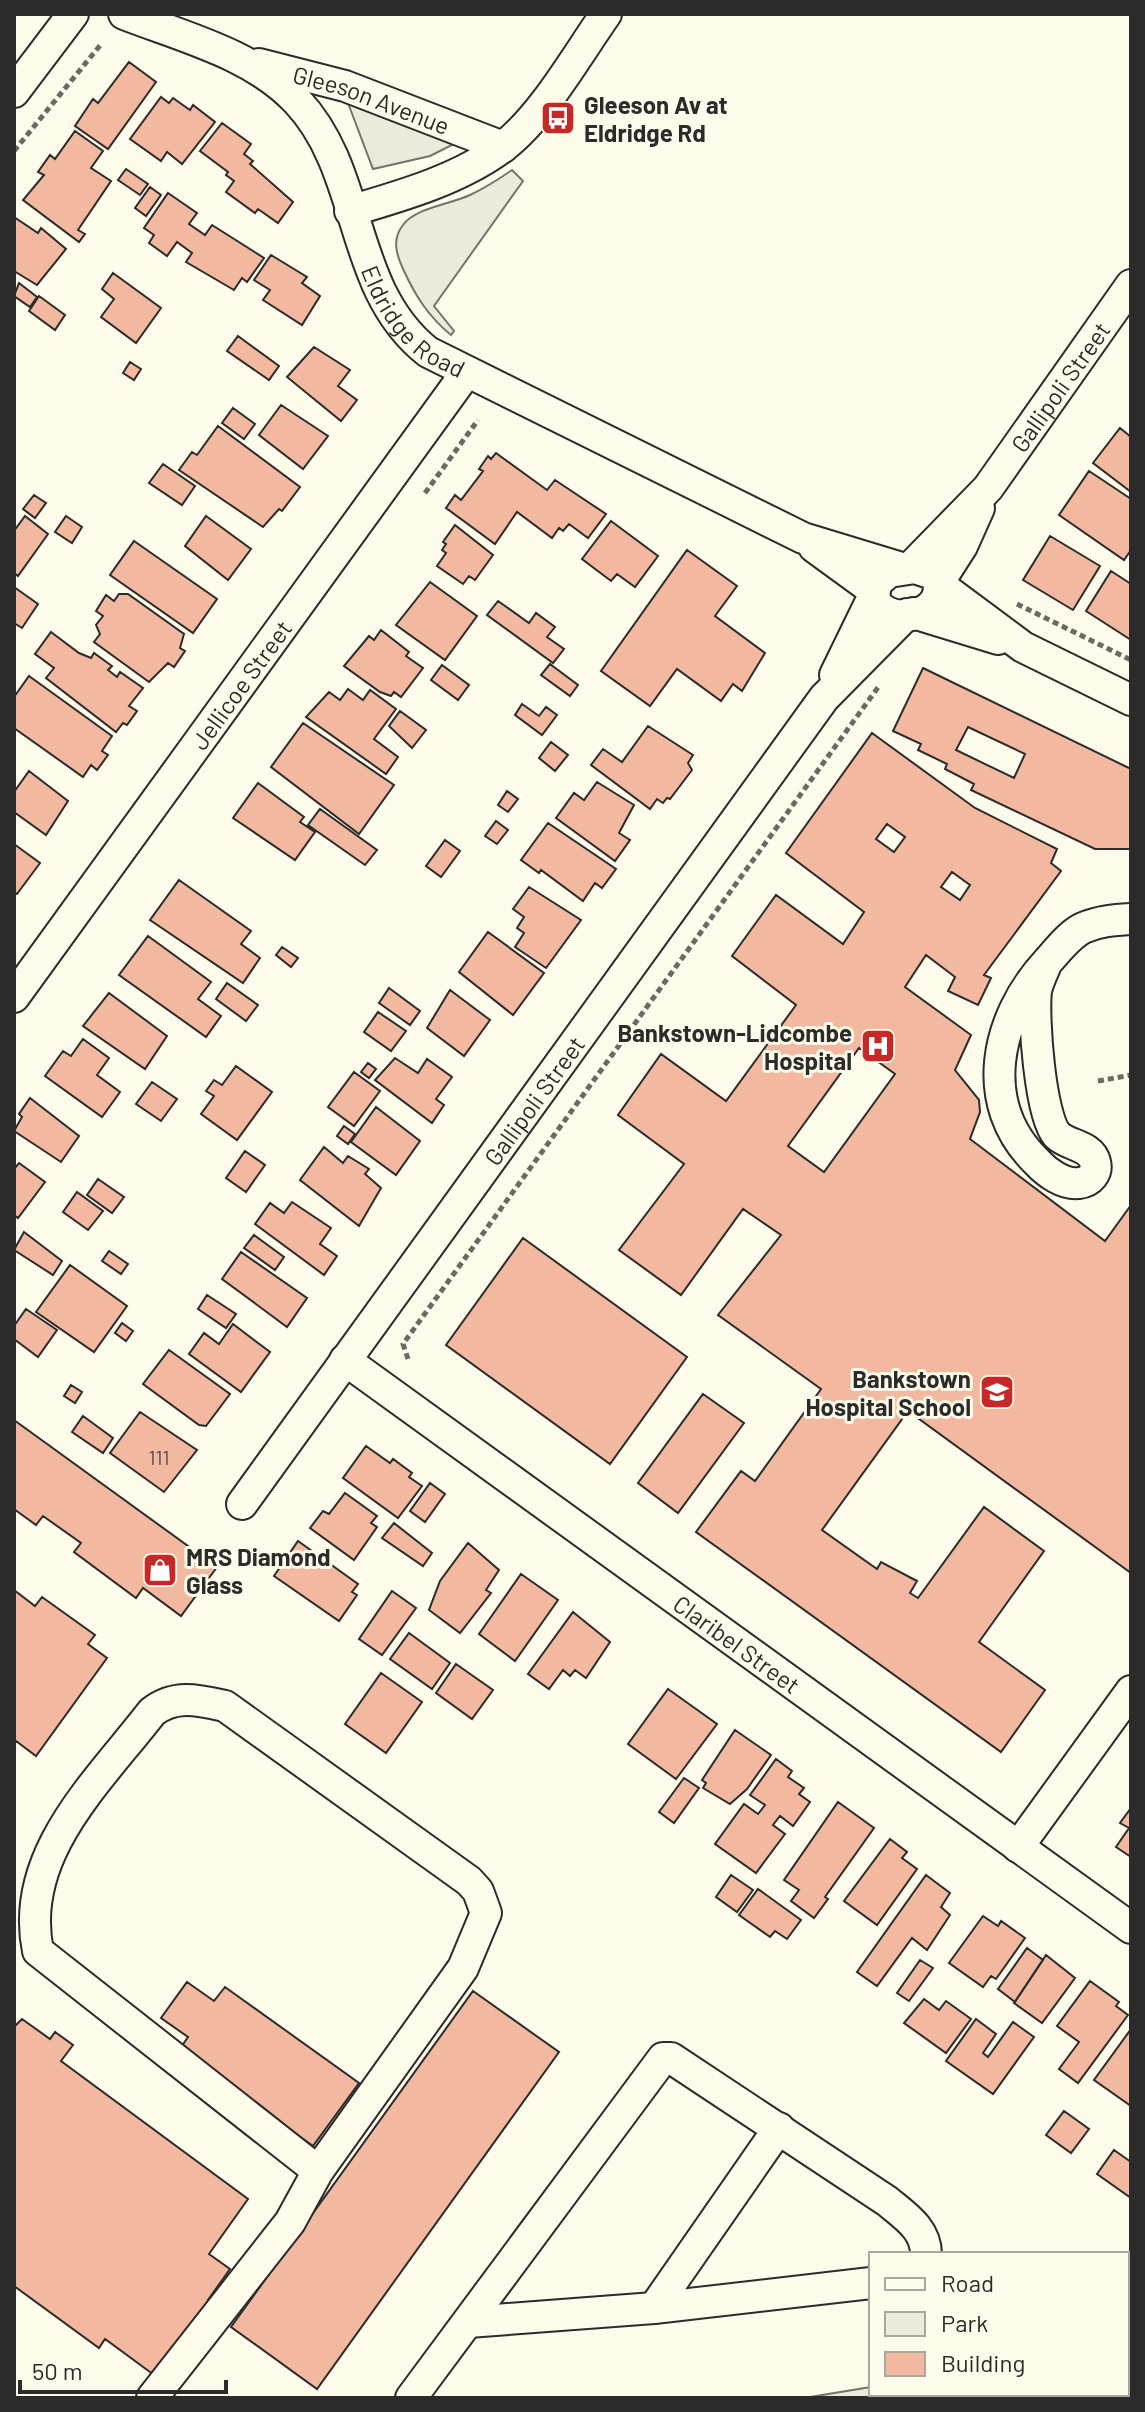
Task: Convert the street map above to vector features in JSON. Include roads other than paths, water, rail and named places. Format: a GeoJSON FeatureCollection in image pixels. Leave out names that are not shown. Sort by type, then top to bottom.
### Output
{"type":"FeatureCollection","features":[{"type":"Feature","properties":{"kind":"street"},"geometry":{"type":"LineString","coordinates":[[14,92],[73,14]]}},
{"type":"Feature","properties":{"kind":"street","name":"Eldridge Road"},"geometry":{"type":"LineString","coordinates":[[124,14],[237,59],[285,90],[313,121],[334,161],[373,280],[390,313],[420,346],[466,373],[803,538],[908,569]]}},
{"type":"Feature","properties":{"kind":"street"},"geometry":{"type":"LineString","coordinates":[[350,211],[450,176],[503,147],[527,124],[606,14]]}},
{"type":"Feature","properties":{"kind":"street","name":"Gleeson Avenue"},"geometry":{"type":"LineString","coordinates":[[237,59],[345,86],[503,147]]}},
{"type":"Feature","properties":{"kind":"street","name":"Gallipoli Street"},"geometry":{"type":"LineString","coordinates":[[908,569],[988,488],[1131,285]]}},
{"type":"Feature","properties":{"kind":"street","name":"Jellicoe Street"},"geometry":{"type":"LineString","coordinates":[[14,997],[466,373]]}},
{"type":"Feature","properties":{"kind":"street","name":"Gallipoli Street"},"geometry":{"type":"LineString","coordinates":[[940,584],[962,546],[988,488]]}},
{"type":"Feature","properties":{"kind":"street","name":"Eldridge Road"},"geometry":{"type":"LineString","coordinates":[[803,538],[873,592]]}},
{"type":"Feature","properties":{"kind":"street"},"geometry":{"type":"LineString","coordinates":[[1023,647],[940,584],[931,571],[908,569],[882,575],[873,592],[884,612],[910,614],[1023,647],[1131,700]]}},
{"type":"Feature","properties":{"kind":"street"},"geometry":{"type":"LineString","coordinates":[[910,614],[935,606],[940,584]]}},
{"type":"Feature","properties":{"kind":"street","name":"Gallipoli Street"},"geometry":{"type":"LineString","coordinates":[[824,698],[873,592]]}},
{"type":"Feature","properties":{"kind":"street","name":"Gallipoli Street"},"geometry":{"type":"LineString","coordinates":[[242,1504],[824,698],[910,614]]}},
{"type":"Feature","properties":{"kind":"street"},"geometry":{"type":"LineString","coordinates":[[1047,962],[1037,988],[1035,1014],[1051,1126],[1065,1141],[1093,1156],[1096,1165],[1094,1175],[1086,1182],[1075,1184],[1043,1169],[1016,1139],[1007,1119],[998,1078],[1000,1048],[1014,1008],[1027,983],[1047,962],[1081,929],[1106,920],[1131,919]]}},
{"type":"Feature","properties":{"kind":"street","name":"Claribel Street"},"geometry":{"type":"LineString","coordinates":[[345,1360],[1131,1928]]}},
{"type":"Feature","properties":{"kind":"street"},"geometry":{"type":"LineString","coordinates":[[1018,1847],[1131,1691]]}},
{"type":"Feature","properties":{"kind":"street"},"geometry":{"type":"LineString","coordinates":[[152,2398],[290,2222],[318,2171],[463,1968],[486,1913],[484,1902],[469,1881],[225,1706],[184,1699],[165,1702],[152,1712],[67,1821],[41,1871],[33,1902],[38,1951],[318,2171]]}},
{"type":"Feature","properties":{"kind":"street"},"geometry":{"type":"LineString","coordinates":[[411,2398],[663,2058],[671,2058],[779,2128],[916,2225],[926,2242],[926,2252]]}},
{"type":"Feature","properties":{"kind":"street"},"geometry":{"type":"LineString","coordinates":[[654,2308],[779,2128]]}},
{"type":"Feature","properties":{"kind":"street"},"geometry":{"type":"LineString","coordinates":[[468,2322],[654,2308],[869,2283]]}},
{"type":"Feature","properties":{"kind":"place","name":"Gleeson Av at Eldridge Rd"},"geometry":{"type":"Point","coordinates":[558,118]}},
{"type":"Feature","properties":{"kind":"place","name":"Bankstown-Lidcombe Hospital"},"geometry":{"type":"Point","coordinates":[878,1046]}},
{"type":"Feature","properties":{"kind":"place","name":"Bankstown Hospital School"},"geometry":{"type":"Point","coordinates":[997,1392]}},
{"type":"Feature","properties":{"kind":"place","name":"MRS Diamond Glass"},"geometry":{"type":"Point","coordinates":[160,1570]}}]}
